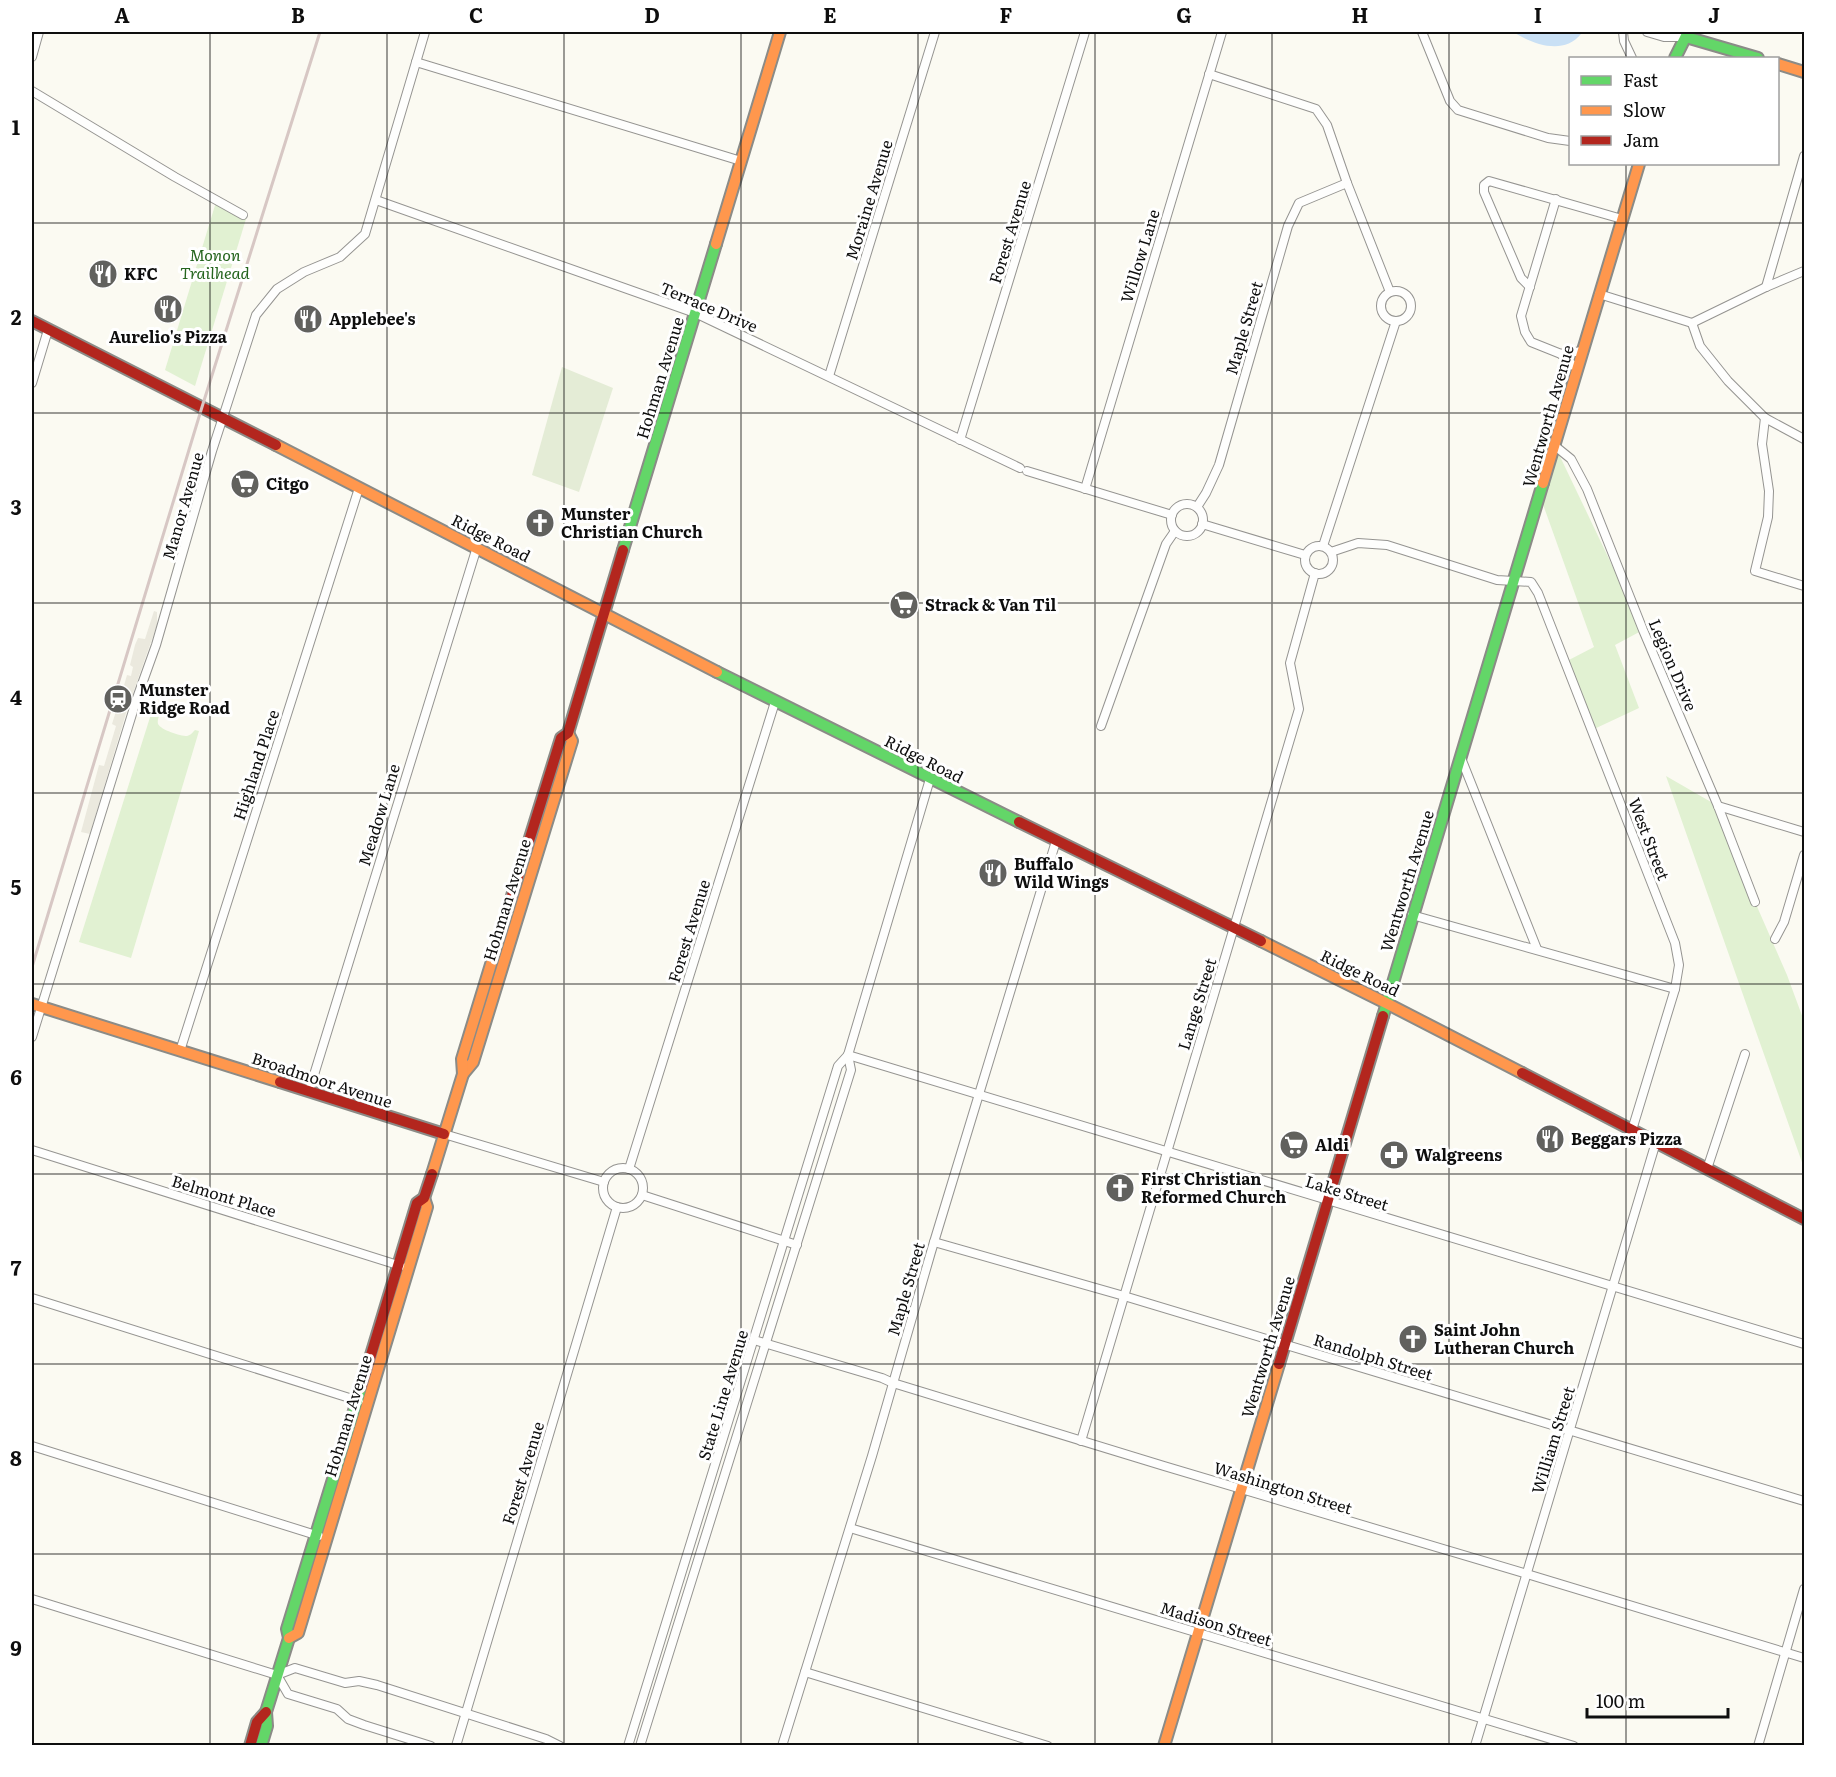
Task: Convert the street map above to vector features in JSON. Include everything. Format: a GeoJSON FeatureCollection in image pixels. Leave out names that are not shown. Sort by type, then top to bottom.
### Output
{"type":"FeatureCollection","features":[{"type":"Feature","properties":{"kind":"main road","name":"Hohman Avenue"},"geometry":{"type":"LineString","coordinates":[[261,1746],[267,1726],[266,1712],[289,1638],[287,1629],[315,1535],[356,1400],[403,1266],[427,1207],[424,1198],[463,1074],[473,1062],[572,741],[568,733],[780,32]]}},
{"type":"Feature","properties":{"kind":"main road"},"geometry":{"type":"LineString","coordinates":[[1675,57],[1684,33],[1755,57]]}},
{"type":"Feature","properties":{"kind":"main road"},"geometry":{"type":"LineString","coordinates":[[1779,64],[1804,72]]}},
{"type":"Feature","properties":{"kind":"main road","name":"Wentworth Avenue"},"geometry":{"type":"LineString","coordinates":[[1164,1746],[1639,165]]}},
{"type":"Feature","properties":{"kind":"main road","name":"Ridge Road"},"geometry":{"type":"LineString","coordinates":[[32,321],[477,547],[775,702],[1386,1003],[1804,1219]]}},
{"type":"Feature","properties":{"kind":"main road","name":"Broadmoor Avenue"},"geometry":{"type":"LineString","coordinates":[[36,1006],[444,1134]]}},
{"type":"Feature","properties":{"kind":"main road","name":"Hohman Avenue"},"geometry":{"type":"LineString","coordinates":[[289,1638],[298,1633],[367,1403],[403,1266]]}},
{"type":"Feature","properties":{"kind":"main road","name":"Hohman Avenue"},"geometry":{"type":"LineString","coordinates":[[250,1746],[257,1722],[266,1712]]}},
{"type":"Feature","properties":{"kind":"street"},"geometry":{"type":"LineString","coordinates":[[32,57],[39,32]]}},
{"type":"Feature","properties":{"kind":"street","name":"Manor Avenue"},"geometry":{"type":"LineString","coordinates":[[32,1038],[36,1006],[63,940],[156,645],[256,315],[277,289],[304,272],[340,257],[365,234],[425,32]]}},
{"type":"Feature","properties":{"kind":"street","name":"Moraine Avenue"},"geometry":{"type":"LineString","coordinates":[[829,376],[935,32]]}},
{"type":"Feature","properties":{"kind":"street","name":"Forest Avenue"},"geometry":{"type":"LineString","coordinates":[[960,440],[1085,32]]}},
{"type":"Feature","properties":{"kind":"street","name":"Willow Lane"},"geometry":{"type":"LineString","coordinates":[[1085,489],[1222,32]]}},
{"type":"Feature","properties":{"kind":"street"},"geometry":{"type":"LineString","coordinates":[[1422,32],[1450,101],[1458,110],[1548,138],[1569,141]]}},
{"type":"Feature","properties":{"kind":"street"},"geometry":{"type":"LineString","coordinates":[[1623,32],[1624,41],[1632,57]]}},
{"type":"Feature","properties":{"kind":"street"},"geometry":{"type":"LineString","coordinates":[[1647,32],[1664,37],[1684,33]]}},
{"type":"Feature","properties":{"kind":"street"},"geometry":{"type":"LineString","coordinates":[[416,62],[741,161]]}},
{"type":"Feature","properties":{"kind":"street"},"geometry":{"type":"LineString","coordinates":[[1209,74],[1316,109],[1327,125],[1390,292]]}},
{"type":"Feature","properties":{"kind":"street"},"geometry":{"type":"LineString","coordinates":[[32,91],[243,215]]}},
{"type":"Feature","properties":{"kind":"street"},"geometry":{"type":"LineString","coordinates":[[1766,287],[1804,156]]}},
{"type":"Feature","properties":{"kind":"street"},"geometry":{"type":"LineString","coordinates":[[1530,287],[1521,278],[1484,192],[1484,185],[1489,181],[1622,219]]}},
{"type":"Feature","properties":{"kind":"street","name":"Maple Street"},"geometry":{"type":"LineString","coordinates":[[1197,507],[1219,465],[1288,226],[1299,203],[1347,183]]}},
{"type":"Feature","properties":{"kind":"street","name":"Terrace Drive"},"geometry":{"type":"LineString","coordinates":[[376,200],[695,313],[1023,470],[1172,515]]}},
{"type":"Feature","properties":{"kind":"street"},"geometry":{"type":"LineString","coordinates":[[1556,200],[1521,316],[1525,332],[1531,342],[1561,354],[1577,369]]}},
{"type":"Feature","properties":{"kind":"street"},"geometry":{"type":"LineString","coordinates":[[1599,294],[1692,323],[1766,287],[1804,272]]}},
{"type":"Feature","properties":{"kind":"street"},"geometry":{"type":"LineString","coordinates":[[1390,292],[1406,294],[1411,303],[1406,317],[1396,321],[1387,318],[1381,310],[1381,301],[1390,292]]}},
{"type":"Feature","properties":{"kind":"street"},"geometry":{"type":"LineString","coordinates":[[1323,546],[1396,321]]}},
{"type":"Feature","properties":{"kind":"street"},"geometry":{"type":"LineString","coordinates":[[1692,323],[1700,346],[1728,381],[1765,418],[1804,439]]}},
{"type":"Feature","properties":{"kind":"street"},"geometry":{"type":"LineString","coordinates":[[32,383],[48,330]]}},
{"type":"Feature","properties":{"kind":"street"},"geometry":{"type":"LineString","coordinates":[[1561,354],[1582,351]]}},
{"type":"Feature","properties":{"kind":"street"},"geometry":{"type":"LineString","coordinates":[[1765,418],[1762,444],[1769,491],[1767,517],[1755,571],[1804,586]]}},
{"type":"Feature","properties":{"kind":"street","name":"Legion Drive"},"geometry":{"type":"LineString","coordinates":[[1555,446],[1571,459],[1587,489],[1643,630],[1718,806],[1755,902]]}},
{"type":"Feature","properties":{"kind":"street","name":"Highland Place"},"geometry":{"type":"LineString","coordinates":[[180,1051],[359,488]]}},
{"type":"Feature","properties":{"kind":"street"},"geometry":{"type":"LineString","coordinates":[[1187,504],[1197,507],[1202,515],[1202,524],[1198,531],[1191,535],[1182,535],[1175,531],[1172,523],[1174,511],[1187,504]]}},
{"type":"Feature","properties":{"kind":"street"},"geometry":{"type":"LineString","coordinates":[[1202,524],[1305,555]]}},
{"type":"Feature","properties":{"kind":"street"},"geometry":{"type":"LineString","coordinates":[[1101,726],[1166,544],[1175,531]]}},
{"type":"Feature","properties":{"kind":"street"},"geometry":{"type":"LineString","coordinates":[[1331,552],[1358,543],[1388,545],[1497,580],[1514,581]]}},
{"type":"Feature","properties":{"kind":"street"},"geometry":{"type":"LineString","coordinates":[[1314,546],[1323,546],[1331,552],[1333,562],[1324,573],[1315,573],[1307,568],[1305,555],[1314,546]]}},
{"type":"Feature","properties":{"kind":"street","name":"Meadow Lane"},"geometry":{"type":"LineString","coordinates":[[309,1091],[477,547]]}},
{"type":"Feature","properties":{"kind":"street","name":"Lange Street"},"geometry":{"type":"LineString","coordinates":[[1081,1441],[1299,709],[1290,663],[1315,573]]}},
{"type":"Feature","properties":{"kind":"street","name":"West Street"},"geometry":{"type":"LineString","coordinates":[[1514,581],[1531,582],[1538,593],[1675,943],[1678,965],[1675,989],[1632,1130]]}},
{"type":"Feature","properties":{"kind":"street","name":"Forest Avenue"},"geometry":{"type":"LineString","coordinates":[[629,1169],[775,702]]}},
{"type":"Feature","properties":{"kind":"street"},"geometry":{"type":"LineString","coordinates":[[1461,757],[1537,949]]}},
{"type":"Feature","properties":{"kind":"street","name":"State Line Avenue"},"geometry":{"type":"LineString","coordinates":[[628,1746],[838,1066],[848,1055],[930,779]]}},
{"type":"Feature","properties":{"kind":"street"},"geometry":{"type":"LineString","coordinates":[[1718,806],[1804,832]]}},
{"type":"Feature","properties":{"kind":"street","name":"Maple Street"},"geometry":{"type":"LineString","coordinates":[[782,1746],[850,1528],[1056,841]]}},
{"type":"Feature","properties":{"kind":"street"},"geometry":{"type":"LineString","coordinates":[[1775,939],[1784,922],[1804,855]]}},
{"type":"Feature","properties":{"kind":"street"},"geometry":{"type":"LineString","coordinates":[[1413,915],[1675,989]]}},
{"type":"Feature","properties":{"kind":"street"},"geometry":{"type":"LineString","coordinates":[[1707,1169],[1745,1054]]}},
{"type":"Feature","properties":{"kind":"street","name":"State Line Avenue"},"geometry":{"type":"LineString","coordinates":[[640,1746],[851,1070],[848,1055]]}},
{"type":"Feature","properties":{"kind":"street","name":"Lake Street"},"geometry":{"type":"LineString","coordinates":[[848,1055],[1804,1344]]}},
{"type":"Feature","properties":{"kind":"street","name":"Broadmoor Avenue"},"geometry":{"type":"LineString","coordinates":[[444,1134],[604,1182]]}},
{"type":"Feature","properties":{"kind":"street","name":"William Street"},"geometry":{"type":"LineString","coordinates":[[1475,1746],[1656,1142]]}},
{"type":"Feature","properties":{"kind":"street","name":"Belmont Place"},"geometry":{"type":"LineString","coordinates":[[32,1150],[403,1266]]}},
{"type":"Feature","properties":{"kind":"street"},"geometry":{"type":"LineString","coordinates":[[629,1169],[640,1177],[644,1189],[635,1205],[617,1207],[607,1200],[603,1189],[604,1182],[614,1171],[629,1169]]}},
{"type":"Feature","properties":{"kind":"street"},"geometry":{"type":"LineString","coordinates":[[642,1195],[797,1245]]}},
{"type":"Feature","properties":{"kind":"street","name":"Forest Avenue"},"geometry":{"type":"LineString","coordinates":[[456,1746],[617,1207]]}},
{"type":"Feature","properties":{"kind":"street","name":"Randolph Street"},"geometry":{"type":"LineString","coordinates":[[934,1242],[1124,1296],[1804,1501]]}},
{"type":"Feature","properties":{"kind":"street"},"geometry":{"type":"LineString","coordinates":[[32,1298],[367,1403]]}},
{"type":"Feature","properties":{"kind":"street","name":"Washington Street"},"geometry":{"type":"LineString","coordinates":[[754,1340],[1081,1441],[1804,1658]]}},
{"type":"Feature","properties":{"kind":"street"},"geometry":{"type":"LineString","coordinates":[[32,1446],[326,1539]]}},
{"type":"Feature","properties":{"kind":"street","name":"Madison Street"},"geometry":{"type":"LineString","coordinates":[[850,1528],[1574,1746]]}},
{"type":"Feature","properties":{"kind":"street"},"geometry":{"type":"LineString","coordinates":[[693,1540],[704,1543]]}},
{"type":"Feature","properties":{"kind":"street"},"geometry":{"type":"LineString","coordinates":[[1758,1746],[1804,1589]]}},
{"type":"Feature","properties":{"kind":"street"},"geometry":{"type":"LineString","coordinates":[[32,1599],[278,1675],[295,1668],[345,1683],[359,1681],[377,1685],[550,1740],[560,1746]]}},
{"type":"Feature","properties":{"kind":"street"},"geometry":{"type":"LineString","coordinates":[[805,1672],[1048,1746]]}},
{"type":"Feature","properties":{"kind":"street"},"geometry":{"type":"LineString","coordinates":[[278,1675],[288,1694],[337,1709],[348,1719],[364,1725],[431,1746]]}},
{"type":"Feature","properties":{"kind":"green space","name":"Monon Trailhead"},"geometry":{"type":"Polygon","coordinates":[[[216,202],[246,219],[195,386],[165,370],[216,202]]]}},
{"type":"Feature","properties":{"kind":"green space"},"geometry":{"type":"Polygon","coordinates":[[[562,367],[613,388],[579,492],[532,475],[562,367]]]}},
{"type":"Feature","properties":{"kind":"green space"},"geometry":{"type":"Polygon","coordinates":[[[1555,446],[1643,630],[1615,645],[1639,708],[1592,730],[1565,662],[1594,647],[1540,496],[1555,446]]]}},
{"type":"Feature","properties":{"kind":"green space"},"geometry":{"type":"Polygon","coordinates":[[[152,711],[160,713],[158,724],[160,726],[176,734],[187,736],[195,730],[199,731],[131,958],[79,942],[152,711]]]}},
{"type":"Feature","properties":{"kind":"green space"},"geometry":{"type":"Polygon","coordinates":[[[1666,776],[1718,806],[1804,1021],[1804,1168],[1666,776]]]}},
{"type":"Feature","properties":{"kind":"shaded area"},"geometry":{"type":"Polygon","coordinates":[[[154,611],[157,612],[157,625],[127,710],[90,834],[81,832],[99,765],[104,766],[116,726],[112,724],[118,705],[122,705],[124,697],[121,696],[127,675],[131,676],[133,667],[130,665],[135,645],[138,638],[145,639],[154,611]]]}},
{"type":"Feature","properties":{"kind":"water"},"geometry":{"type":"Polygon","coordinates":[[[1513,32],[1580,32],[1581,34],[1566,45],[1548,46],[1513,32]]]}},
{"type":"Feature","properties":{"kind":"railway"},"geometry":{"type":"LineString","coordinates":[[32,967],[202,407],[320,32]]}},
{"type":"Feature","properties":{"kind":"traffic: fast"},"geometry":{"type":"LineString","coordinates":[[1676,57],[1688,32]]}},
{"type":"Feature","properties":{"kind":"traffic: fast"},"geometry":{"type":"LineString","coordinates":[[1686,37],[1755,57]]}},
{"type":"Feature","properties":{"kind":"traffic: fast"},"geometry":{"type":"LineString","coordinates":[[623,550],[716,244]]}},
{"type":"Feature","properties":{"kind":"traffic: fast"},"geometry":{"type":"LineString","coordinates":[[1383,1016],[1543,483]]}},
{"type":"Feature","properties":{"kind":"traffic: fast"},"geometry":{"type":"LineString","coordinates":[[717,672],[1019,822]]}},
{"type":"Feature","properties":{"kind":"traffic: fast"},"geometry":{"type":"LineString","coordinates":[[261,1746],[267,1726],[266,1712],[289,1638],[287,1629],[361,1388]]}},
{"type":"Feature","properties":{"kind":"traffic: slow"},"geometry":{"type":"LineString","coordinates":[[716,244],[780,32]]}},
{"type":"Feature","properties":{"kind":"traffic: slow"},"geometry":{"type":"LineString","coordinates":[[1779,64],[1804,72]]}},
{"type":"Feature","properties":{"kind":"traffic: slow"},"geometry":{"type":"LineString","coordinates":[[1543,483],[1639,165]]}},
{"type":"Feature","properties":{"kind":"traffic: slow"},"geometry":{"type":"LineString","coordinates":[[276,445],[717,672]]}},
{"type":"Feature","properties":{"kind":"traffic: slow"},"geometry":{"type":"LineString","coordinates":[[463,1074],[473,1062],[572,741],[568,733]]}},
{"type":"Feature","properties":{"kind":"traffic: slow"},"geometry":{"type":"LineString","coordinates":[[432,1174],[463,1074],[462,1059],[511,899]]}},
{"type":"Feature","properties":{"kind":"traffic: slow"},"geometry":{"type":"LineString","coordinates":[[1261,941],[1522,1073]]}},
{"type":"Feature","properties":{"kind":"traffic: slow"},"geometry":{"type":"LineString","coordinates":[[32,1004],[280,1082]]}},
{"type":"Feature","properties":{"kind":"traffic: slow"},"geometry":{"type":"LineString","coordinates":[[289,1638],[298,1633],[427,1207],[424,1198]]}},
{"type":"Feature","properties":{"kind":"traffic: slow"},"geometry":{"type":"LineString","coordinates":[[1164,1746],[1279,1364]]}},
{"type":"Feature","properties":{"kind":"traffic: jam"},"geometry":{"type":"LineString","coordinates":[[32,321],[276,445]]}},
{"type":"Feature","properties":{"kind":"traffic: jam"},"geometry":{"type":"LineString","coordinates":[[511,899],[561,738],[568,733],[623,550]]}},
{"type":"Feature","properties":{"kind":"traffic: jam"},"geometry":{"type":"LineString","coordinates":[[1019,822],[1261,941]]}},
{"type":"Feature","properties":{"kind":"traffic: jam"},"geometry":{"type":"LineString","coordinates":[[1279,1364],[1383,1016]]}},
{"type":"Feature","properties":{"kind":"traffic: jam"},"geometry":{"type":"LineString","coordinates":[[1522,1073],[1804,1219]]}},
{"type":"Feature","properties":{"kind":"traffic: jam"},"geometry":{"type":"LineString","coordinates":[[280,1082],[444,1134]]}},
{"type":"Feature","properties":{"kind":"traffic: jam"},"geometry":{"type":"LineString","coordinates":[[361,1388],[417,1203],[424,1198],[432,1174]]}},
{"type":"Feature","properties":{"kind":"traffic: jam"},"geometry":{"type":"LineString","coordinates":[[250,1746],[257,1722],[266,1712]]}},
{"type":"Feature","properties":{"kind":"place","name":"KFC"},"geometry":{"type":"Point","coordinates":[103,274]}},
{"type":"Feature","properties":{"kind":"place","name":"Aurelio's Pizza"},"geometry":{"type":"Point","coordinates":[168,309]}},
{"type":"Feature","properties":{"kind":"place","name":"Applebee's"},"geometry":{"type":"Point","coordinates":[308,319]}},
{"type":"Feature","properties":{"kind":"place","name":"Citgo"},"geometry":{"type":"Point","coordinates":[245,484]}},
{"type":"Feature","properties":{"kind":"place","name":"Munster Christian Church"},"geometry":{"type":"Point","coordinates":[540,523]}},
{"type":"Feature","properties":{"kind":"place","name":"Strack & Van Til"},"geometry":{"type":"Point","coordinates":[904,605]}},
{"type":"Feature","properties":{"kind":"place","name":"Munster Ridge Road"},"geometry":{"type":"Point","coordinates":[118,699]}},
{"type":"Feature","properties":{"kind":"place","name":"Buffalo Wild Wings"},"geometry":{"type":"Point","coordinates":[993,873]}},
{"type":"Feature","properties":{"kind":"place","name":"Beggars Pizza"},"geometry":{"type":"Point","coordinates":[1550,1139]}},
{"type":"Feature","properties":{"kind":"place","name":"Aldi"},"geometry":{"type":"Point","coordinates":[1294,1145]}},
{"type":"Feature","properties":{"kind":"place","name":"Walgreens"},"geometry":{"type":"Point","coordinates":[1394,1155]}},
{"type":"Feature","properties":{"kind":"place","name":"First Christian Reformed Church"},"geometry":{"type":"Point","coordinates":[1120,1188]}},
{"type":"Feature","properties":{"kind":"place","name":"Saint John Lutheran Church"},"geometry":{"type":"Point","coordinates":[1413,1339]}}]}
